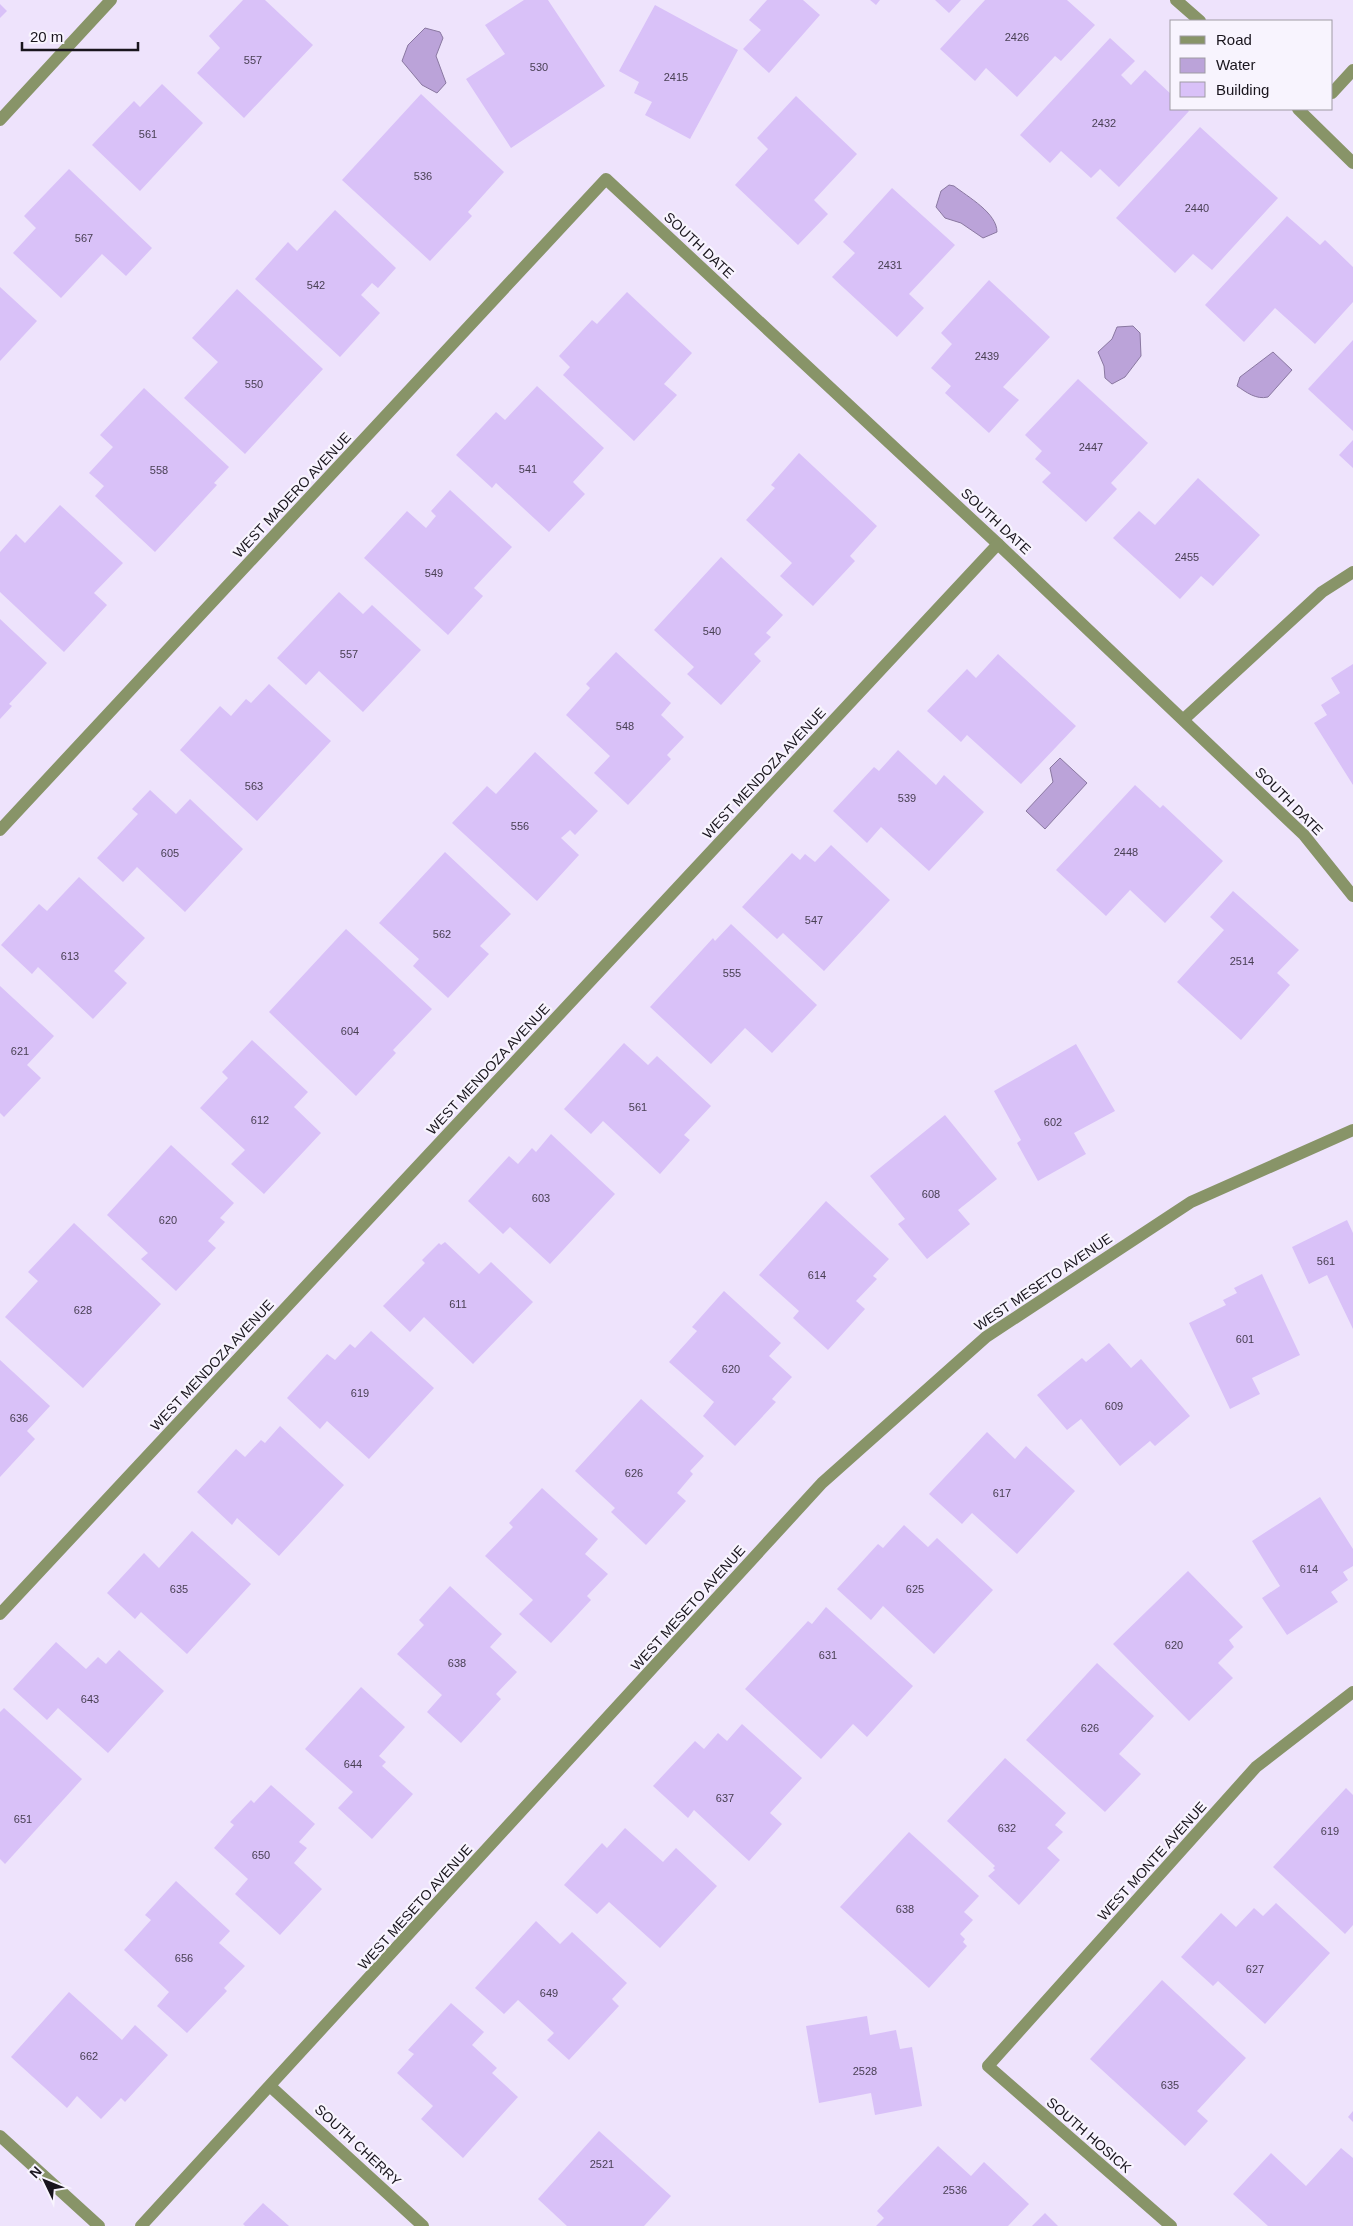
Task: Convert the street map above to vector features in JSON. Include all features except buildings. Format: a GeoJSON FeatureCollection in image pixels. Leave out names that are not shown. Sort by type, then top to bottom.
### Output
{"type":"FeatureCollection","features":[{"type":"Feature","properties":{"kind":"street"},"geometry":{"type":"LineString","coordinates":[[0,120],[112,0]]}},
{"type":"Feature","properties":{"kind":"street"},"geometry":{"type":"LineString","coordinates":[[1176,0],[1199,20]]}},
{"type":"Feature","properties":{"kind":"street"},"geometry":{"type":"LineString","coordinates":[[1333,92],[1353,70]]}},
{"type":"Feature","properties":{"kind":"street"},"geometry":{"type":"LineString","coordinates":[[1307,112],[1353,163]]}},
{"type":"Feature","properties":{"kind":"street","name":"SOUTH DATE"},"geometry":{"type":"LineString","coordinates":[[606,179],[998,544],[1304,835],[1353,896]]}},
{"type":"Feature","properties":{"kind":"street","name":"WEST MADERO AVENUE"},"geometry":{"type":"LineString","coordinates":[[0,830],[606,179]]}},
{"type":"Feature","properties":{"kind":"street","name":"WEST MENDOZA AVENUE"},"geometry":{"type":"LineString","coordinates":[[0,1614],[998,544]]}},
{"type":"Feature","properties":{"kind":"street"},"geometry":{"type":"LineString","coordinates":[[1184,720],[1322,592],[1353,572]]}},
{"type":"Feature","properties":{"kind":"street","name":"WEST MESETO AVENUE"},"geometry":{"type":"LineString","coordinates":[[141,2226],[271,2087],[822,1483],[979,1343],[1191,1202],[1353,1130]]}},
{"type":"Feature","properties":{"kind":"street","name":"WEST MONTE AVENUE"},"geometry":{"type":"LineString","coordinates":[[988,2066],[1256,1766],[1353,1692]]}},
{"type":"Feature","properties":{"kind":"street","name":"SOUTH HOSICK"},"geometry":{"type":"LineString","coordinates":[[988,2066],[1171,2226]]}},
{"type":"Feature","properties":{"kind":"street","name":"SOUTH CHERRY"},"geometry":{"type":"LineString","coordinates":[[271,2087],[423,2226]]}},
{"type":"Feature","properties":{"kind":"street"},"geometry":{"type":"LineString","coordinates":[[0,2136],[99,2226]]}},
{"type":"Feature","properties":{"kind":"water"},"geometry":{"type":"Polygon","coordinates":[[[425,28],[440,32],[443,38],[436,56],[446,83],[437,93],[422,85],[402,61],[408,45],[425,28]]]}},
{"type":"Feature","properties":{"kind":"water"},"geometry":{"type":"Polygon","coordinates":[[[949,185],[954,186],[974,200],[987,212],[996,225],[997,232],[983,238],[961,223],[945,218],[936,207],[941,191],[949,185]]]}},
{"type":"Feature","properties":{"kind":"water"},"geometry":{"type":"Polygon","coordinates":[[[1133,326],[1140,333],[1141,356],[1125,377],[1112,384],[1105,378],[1104,366],[1098,352],[1112,339],[1117,327],[1133,326]]]}},
{"type":"Feature","properties":{"kind":"water"},"geometry":{"type":"Polygon","coordinates":[[[1273,352],[1292,370],[1268,397],[1255,396],[1237,386],[1240,377],[1273,352]]]}},
{"type":"Feature","properties":{"kind":"water"},"geometry":{"type":"Polygon","coordinates":[[[1060,758],[1087,783],[1045,829],[1026,811],[1053,782],[1050,768],[1060,758]]]}}]}
